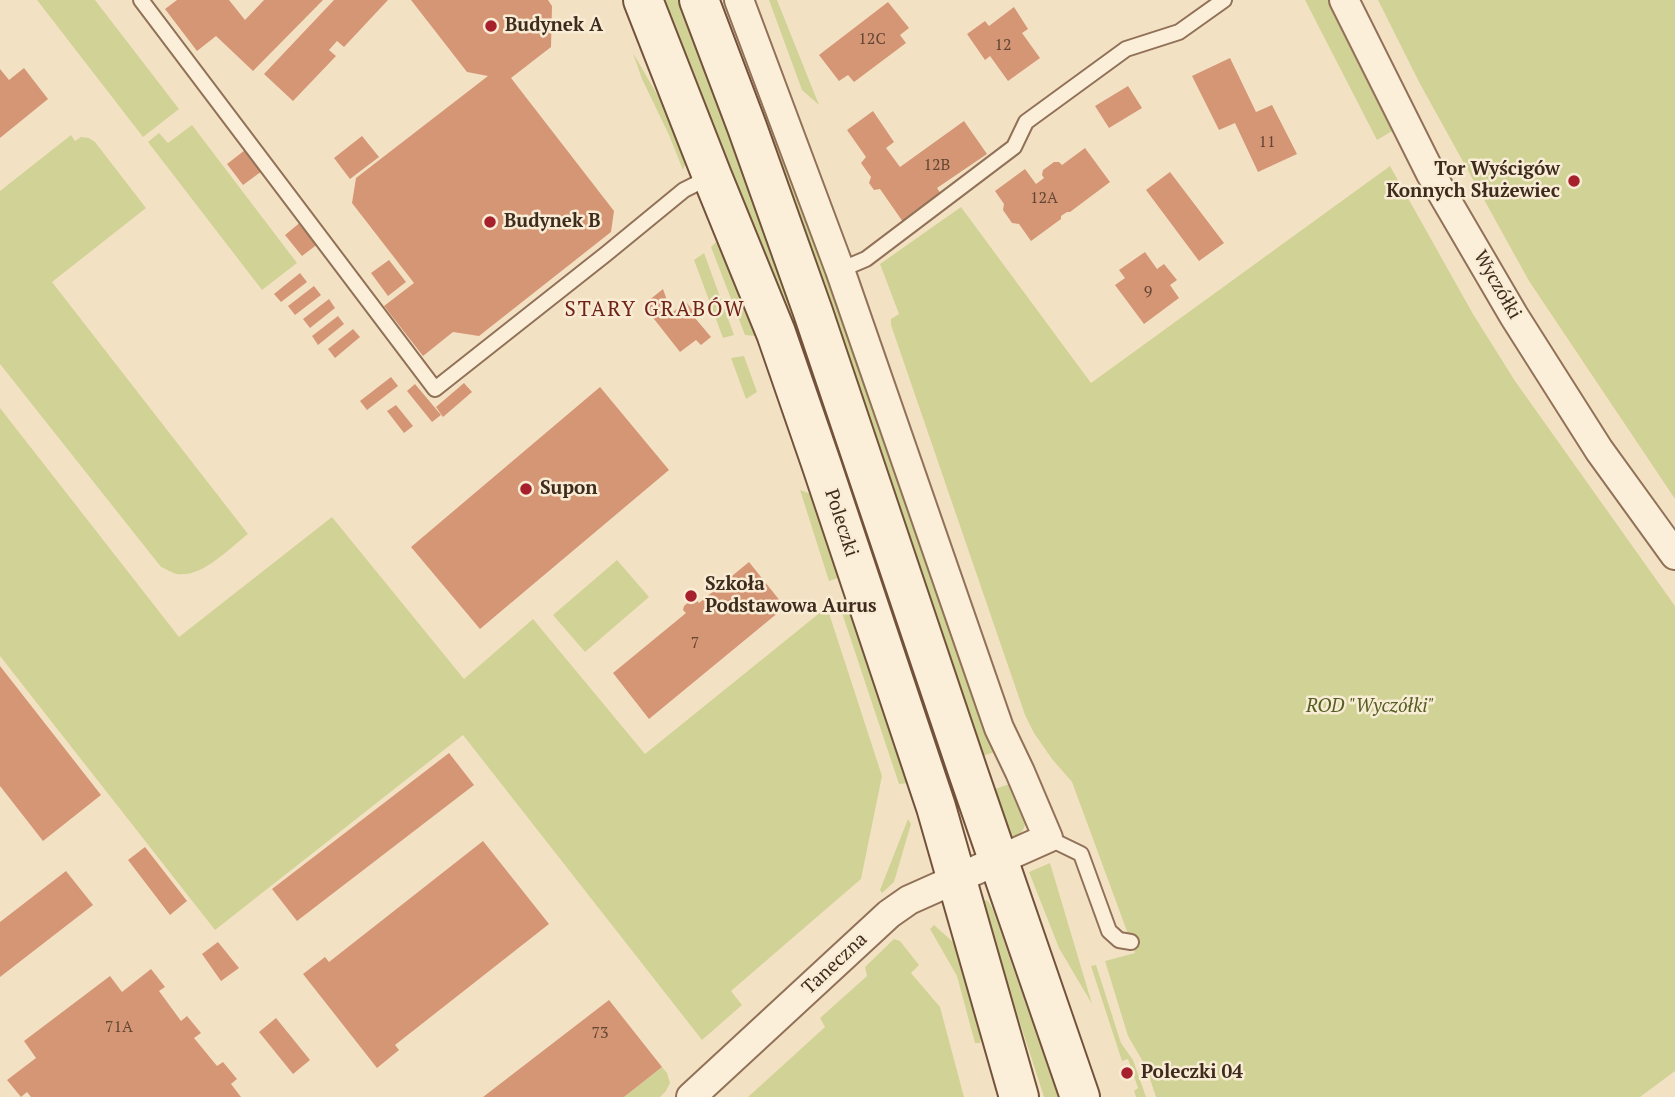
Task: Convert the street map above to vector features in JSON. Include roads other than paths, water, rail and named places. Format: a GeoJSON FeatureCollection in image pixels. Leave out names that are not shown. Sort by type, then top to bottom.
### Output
{"type":"FeatureCollection","features":[{"type":"Feature","properties":{"kind":"main road","name":"Poleczki"},"geometry":{"type":"LineString","coordinates":[[643,0],[776,333],[814,443],[932,796],[1019,1097]]}},
{"type":"Feature","properties":{"kind":"main road","name":"Poleczki"},"geometry":{"type":"LineString","coordinates":[[699,0],[813,312],[1080,1097]]}},
{"type":"Feature","properties":{"kind":"street"},"geometry":{"type":"LineString","coordinates":[[739,0],[840,270],[999,728],[1048,838],[998,860]]}},
{"type":"Feature","properties":{"kind":"street","name":"Wyczółki"},"geometry":{"type":"LineString","coordinates":[[1344,0],[1432,174],[1514,316],[1599,450],[1675,555]]}},
{"type":"Feature","properties":{"kind":"street","name":"Taneczna"},"geometry":{"type":"LineString","coordinates":[[691,1097],[889,914],[909,900],[998,860]]}},
{"type":"Feature","properties":{"kind":"lane"},"geometry":{"type":"LineString","coordinates":[[141,0],[435,389],[684,190],[712,176]]}},
{"type":"Feature","properties":{"kind":"lane"},"geometry":{"type":"LineString","coordinates":[[840,270],[866,260],[1014,147],[1026,122],[1126,49],[1180,32],[1224,0]]}},
{"type":"Feature","properties":{"kind":"lane"},"geometry":{"type":"LineString","coordinates":[[1048,838],[1081,854],[1109,931],[1119,940],[1130,942]]}},
{"type":"Feature","properties":{"kind":"place","name":"Budynek A"},"geometry":{"type":"Point","coordinates":[491,26]}},
{"type":"Feature","properties":{"kind":"place","name":"Tor Wyścigów Konnych Służewiec"},"geometry":{"type":"Point","coordinates":[1574,181]}},
{"type":"Feature","properties":{"kind":"place","name":"Budynek B"},"geometry":{"type":"Point","coordinates":[490,222]}},
{"type":"Feature","properties":{"kind":"place","name":"Supon"},"geometry":{"type":"Point","coordinates":[526,489]}},
{"type":"Feature","properties":{"kind":"place","name":"Szkoła Podstawowa Aurus"},"geometry":{"type":"Point","coordinates":[691,596]}},
{"type":"Feature","properties":{"kind":"place","name":"Poleczki 04"},"geometry":{"type":"Point","coordinates":[1127,1073]}},
{"type":"Feature","properties":{"kind":"district","name":"STARY GRABÓW"},"geometry":{"type":"Point","coordinates":[655,310]}},
{"type":"Feature","properties":{"kind":"park label","name":"ROD \"Wyczółki\""},"geometry":{"type":"Point","coordinates":[1370,707]}}]}
